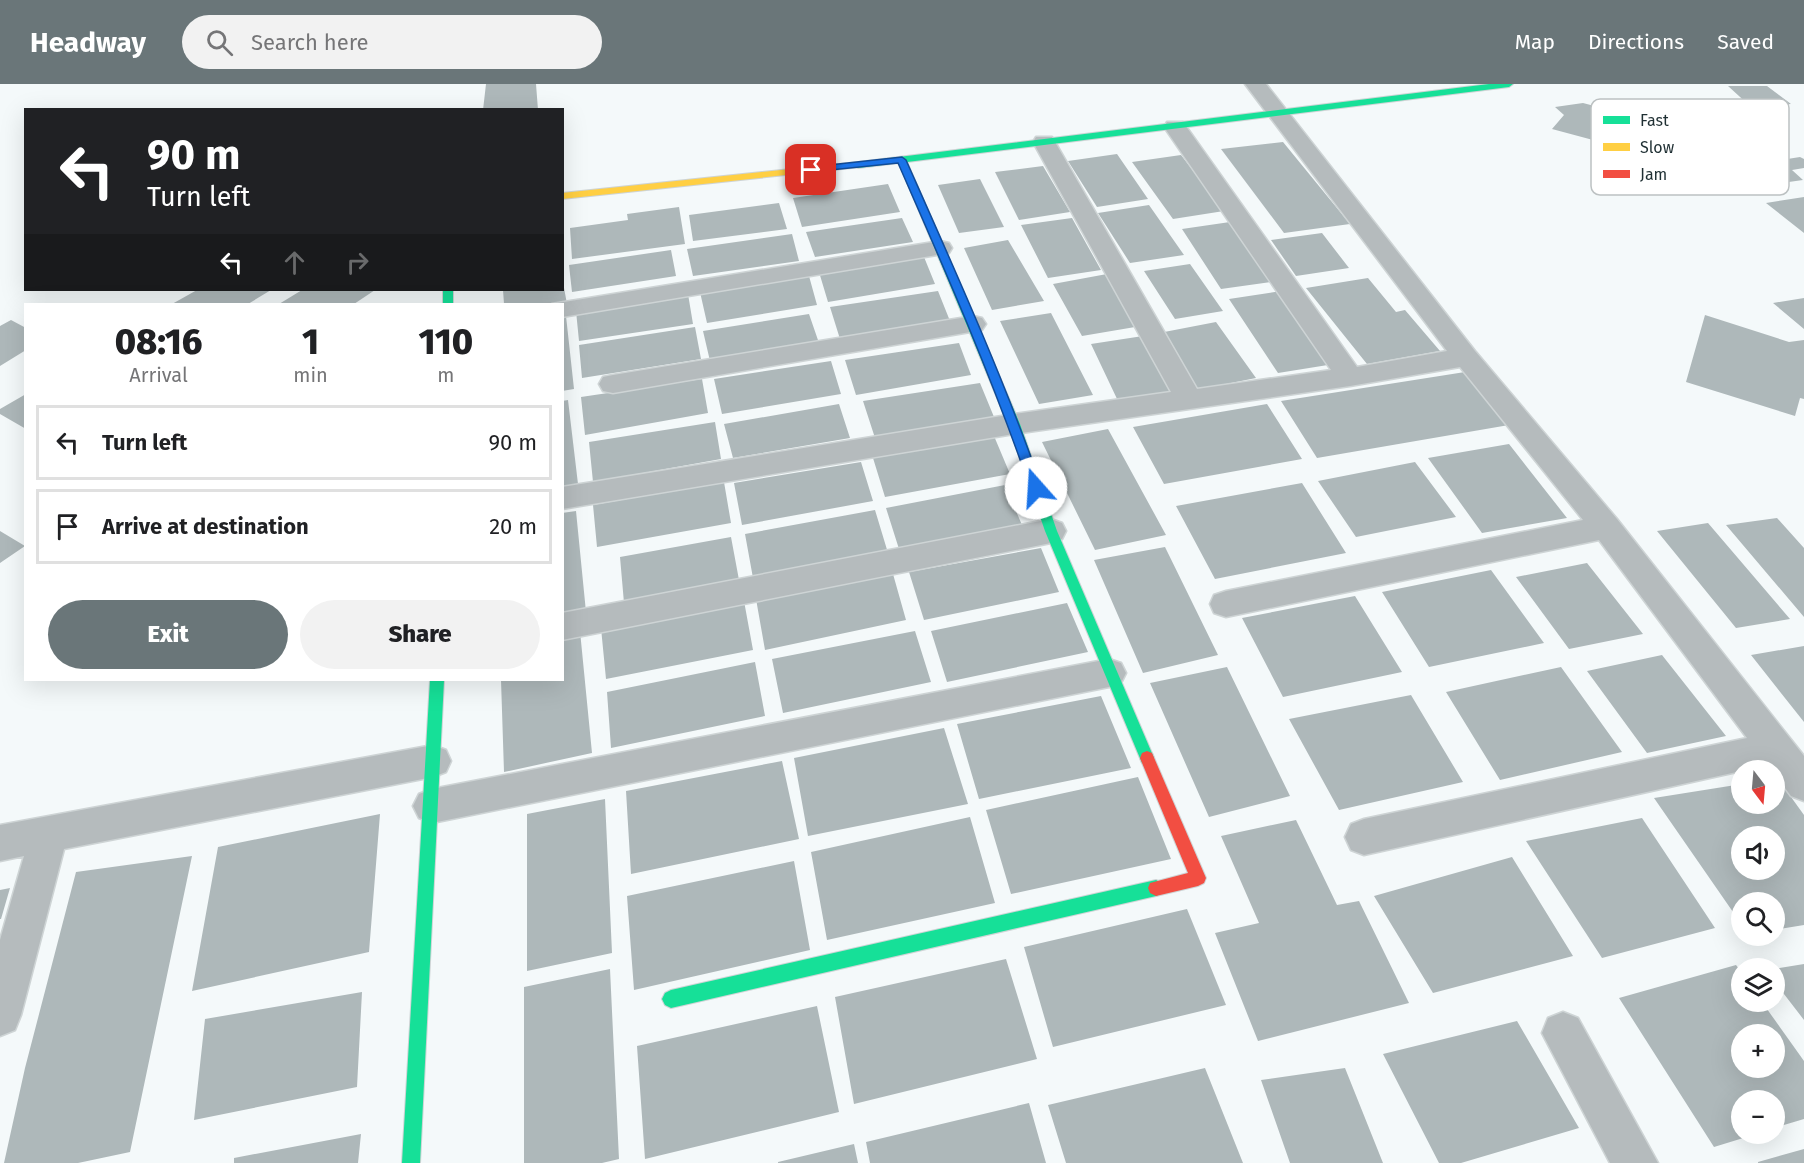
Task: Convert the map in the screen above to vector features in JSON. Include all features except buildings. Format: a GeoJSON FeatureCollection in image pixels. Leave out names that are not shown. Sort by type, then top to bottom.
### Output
{"type":"FeatureCollection","features":[{"type":"Feature","properties":{"kind":"street"},"geometry":{"type":"LineString","coordinates":[[1255,84],[1466,357],[1606,527],[1804,784]]}},
{"type":"Feature","properties":{"kind":"street"},"geometry":{"type":"LineString","coordinates":[[564,196],[902,160],[1509,84]]}},
{"type":"Feature","properties":{"kind":"street"},"geometry":{"type":"LineString","coordinates":[[1175,127],[1350,378]]}},
{"type":"Feature","properties":{"kind":"street"},"geometry":{"type":"LineString","coordinates":[[1044,141],[1189,399]]}},
{"type":"Feature","properties":{"kind":"street"},"geometry":{"type":"LineString","coordinates":[[670,999],[1198,878],[1109,673],[1051,531],[1014,424],[902,160]]}},
{"type":"Feature","properties":{"kind":"street"},"geometry":{"type":"LineString","coordinates":[[564,309],[940,248]]}},
{"type":"Feature","properties":{"kind":"street"},"geometry":{"type":"LineString","coordinates":[[613,384],[973,324]]}},
{"type":"Feature","properties":{"kind":"street"},"geometry":{"type":"LineString","coordinates":[[564,498],[1014,424],[1350,378],[1466,357]]}},
{"type":"Feature","properties":{"kind":"street"},"geometry":{"type":"LineString","coordinates":[[1226,604],[1606,527]]}},
{"type":"Feature","properties":{"kind":"street"},"geometry":{"type":"LineString","coordinates":[[564,627],[1051,531]]}},
{"type":"Feature","properties":{"kind":"street"},"geometry":{"type":"LineString","coordinates":[[432,806],[1109,673]]}},
{"type":"Feature","properties":{"kind":"street"},"geometry":{"type":"LineString","coordinates":[[411,1163],[437,681]]}},
{"type":"Feature","properties":{"kind":"street"},"geometry":{"type":"LineString","coordinates":[[1364,837],[1774,748]]}},
{"type":"Feature","properties":{"kind":"street"},"geometry":{"type":"LineString","coordinates":[[0,843],[433,761]]}},
{"type":"Feature","properties":{"kind":"street"},"geometry":{"type":"LineString","coordinates":[[0,1015],[49,834]]}},
{"type":"Feature","properties":{"kind":"street"},"geometry":{"type":"LineString","coordinates":[[1563,1033],[1635,1163]]}},
{"type":"Feature","properties":{"kind":"traffic: fast"},"geometry":{"type":"LineString","coordinates":[[858,165],[1509,84]]}},
{"type":"Feature","properties":{"kind":"traffic: fast"},"geometry":{"type":"LineString","coordinates":[[902,160],[1014,424],[1051,531],[1147,758]]}},
{"type":"Feature","properties":{"kind":"traffic: fast"},"geometry":{"type":"LineString","coordinates":[[448,291],[448,303]]}},
{"type":"Feature","properties":{"kind":"traffic: fast"},"geometry":{"type":"LineString","coordinates":[[411,1163],[437,681]]}},
{"type":"Feature","properties":{"kind":"traffic: fast"},"geometry":{"type":"LineString","coordinates":[[671,999],[1156,888]]}},
{"type":"Feature","properties":{"kind":"traffic: slow"},"geometry":{"type":"LineString","coordinates":[[564,196],[858,165]]}},
{"type":"Feature","properties":{"kind":"traffic: jam"},"geometry":{"type":"LineString","coordinates":[[1147,758],[1198,878],[1156,888]]}},
{"type":"Feature","properties":{"kind":"route"},"geometry":{"type":"LineString","coordinates":[[811,170],[902,160],[1014,424],[1036,488]]}}]}
